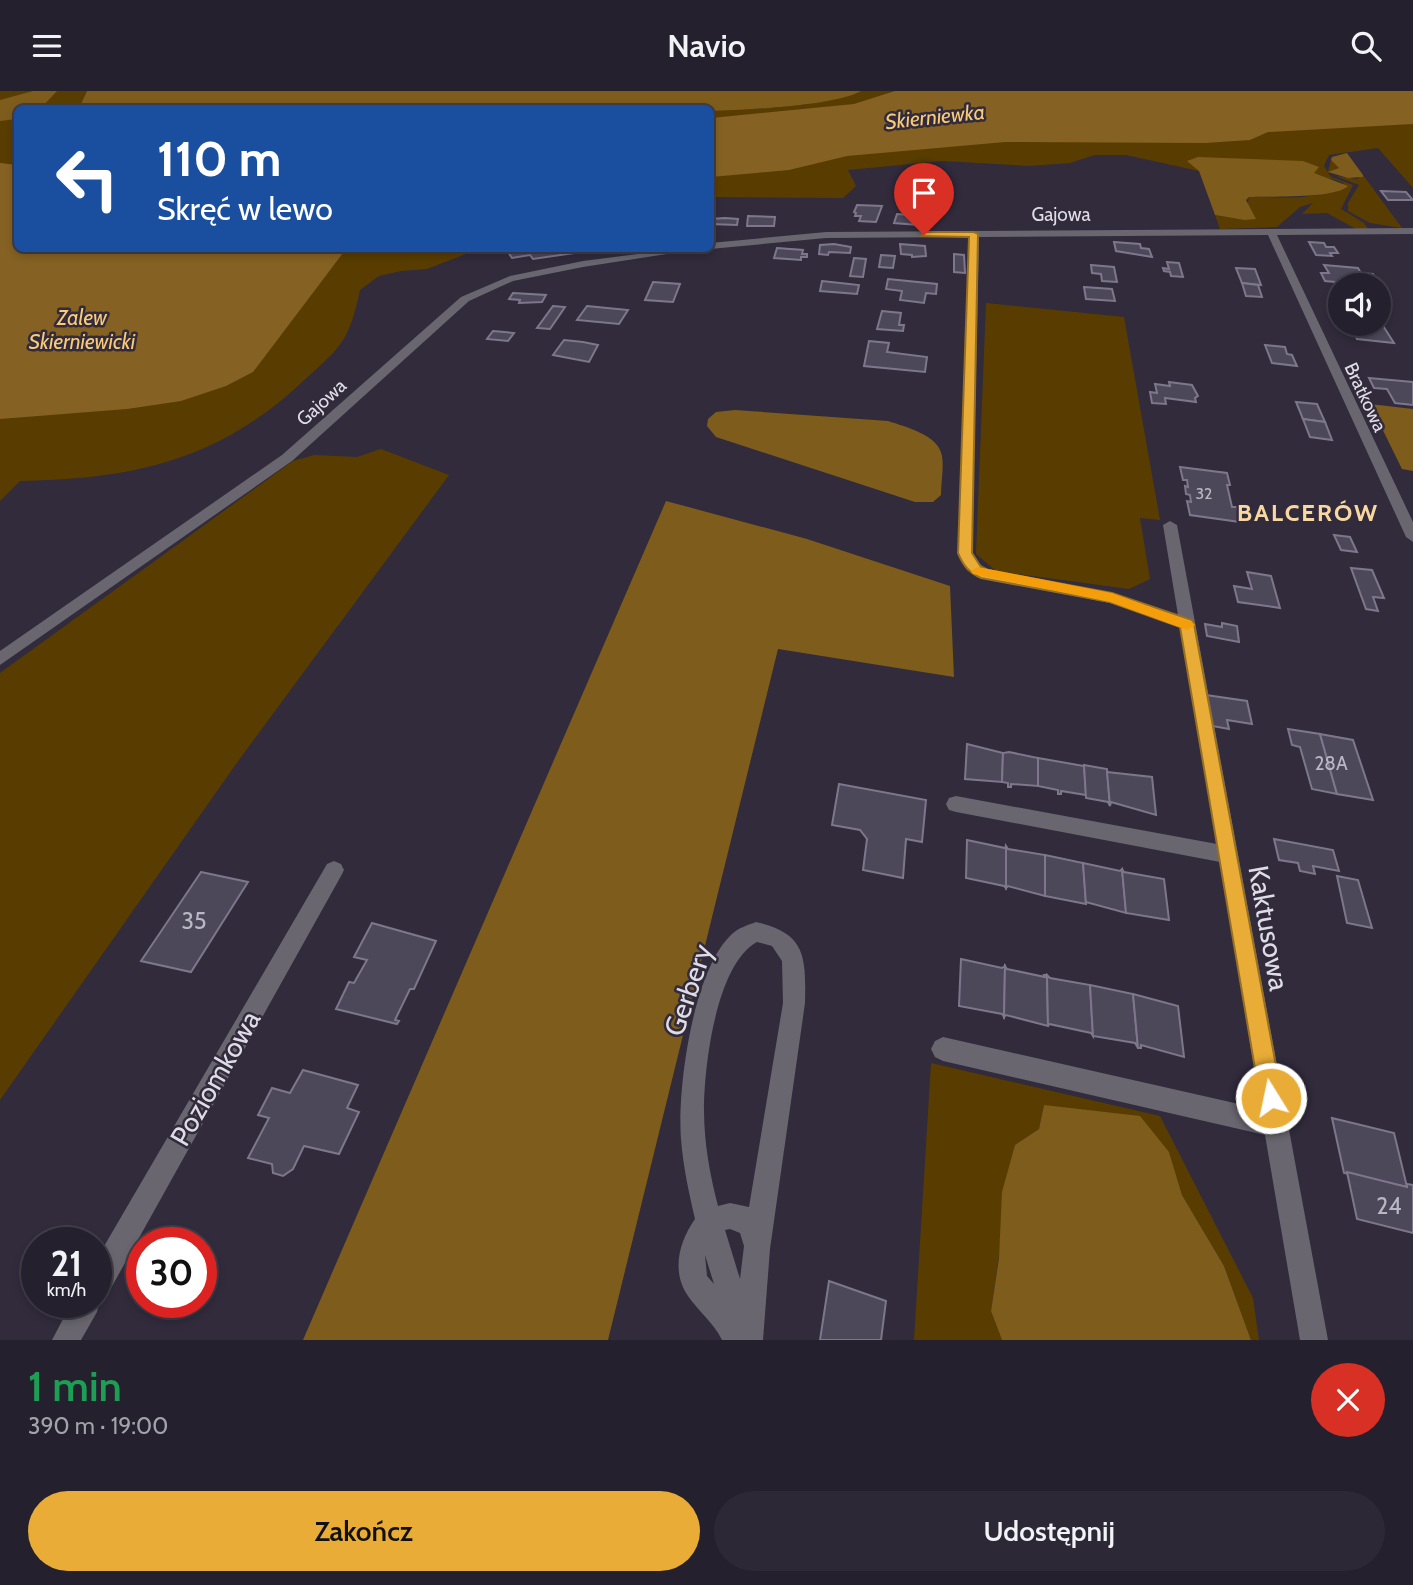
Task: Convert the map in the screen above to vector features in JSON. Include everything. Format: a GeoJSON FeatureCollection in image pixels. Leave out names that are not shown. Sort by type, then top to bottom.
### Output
{"type":"FeatureCollection","features":[{"type":"Feature","properties":{"kind":"street","name":"Gajowa"},"geometry":{"type":"LineString","coordinates":[[714,246],[826,235],[1413,231]]}},
{"type":"Feature","properties":{"kind":"street","name":"Bratkowa"},"geometry":{"type":"LineString","coordinates":[[1272,233],[1273,241],[1413,537]]}},
{"type":"Feature","properties":{"kind":"street"},"geometry":{"type":"LineString","coordinates":[[974,234],[965,553],[969,563],[976,571],[986,574],[1112,598],[1187,624]]}},
{"type":"Feature","properties":{"kind":"street","name":"Gajowa"},"geometry":{"type":"LineString","coordinates":[[0,659],[287,458],[465,299],[510,279],[583,264],[672,252]]}},
{"type":"Feature","properties":{"kind":"street","name":"Kaktusowa"},"geometry":{"type":"LineString","coordinates":[[1170,525],[1314,1340]]}},
{"type":"Feature","properties":{"kind":"street"},"geometry":{"type":"LineString","coordinates":[[956,804],[1228,855]]}},
{"type":"Feature","properties":{"kind":"street","name":"Poziomkowa"},"geometry":{"type":"LineString","coordinates":[[112,1259],[334,870]]}},
{"type":"Feature","properties":{"kind":"street","name":"Gerbery"},"geometry":{"type":"LineString","coordinates":[[710,1222],[700,1184],[693,1133],[692,1101],[696,1060],[714,989],[726,956],[741,937],[752,933],[767,933],[780,940],[789,952],[794,986],[788,1048],[755,1247],[748,1340]]}},
{"type":"Feature","properties":{"kind":"street"},"geometry":{"type":"LineString","coordinates":[[943,1049],[1276,1125]]}},
{"type":"Feature","properties":{"kind":"street"},"geometry":{"type":"LineString","coordinates":[[739,1340],[720,1310],[698,1288],[694,1277],[694,1248],[702,1230],[710,1222],[728,1216],[746,1220],[754,1229],[755,1247]]}},
{"type":"Feature","properties":{"kind":"street"},"geometry":{"type":"LineString","coordinates":[[66,1340],[79,1318]]}},
{"type":"Feature","properties":{"kind":"shaded area","name":"Zalew Skierniewicki"},"geometry":{"type":"Polygon","coordinates":[[[0,91],[87,91],[80,105],[14,105],[14,252],[471,252],[427,269],[379,276],[360,290],[346,335],[333,353],[267,411],[203,449],[134,470],[98,476],[20,481],[0,501],[0,91]]]}},
{"type":"Feature","properties":{"kind":"shaded area"},"geometry":{"type":"Polygon","coordinates":[[[33,91],[57,91],[44,105],[14,105],[14,119],[0,121],[0,100],[33,91]]]}},
{"type":"Feature","properties":{"kind":"shaded area"},"geometry":{"type":"Polygon","coordinates":[[[87,91],[861,91],[811,104],[714,111],[714,105],[80,105],[87,91]]]}},
{"type":"Feature","properties":{"kind":"shaded area"},"geometry":{"type":"Polygon","coordinates":[[[854,91],[1413,91],[1413,188],[1378,148],[1329,155],[1324,166],[1328,172],[1331,160],[1339,168],[1328,173],[1331,177],[1353,185],[1341,209],[1364,223],[1368,229],[1356,229],[1327,213],[1302,214],[1313,203],[1300,207],[1277,227],[1220,229],[1215,215],[1244,220],[1249,197],[1311,196],[1335,189],[1344,183],[1333,179],[1199,171],[1126,155],[1095,155],[1070,163],[1029,166],[942,161],[848,170],[856,186],[843,198],[714,197],[714,110],[808,104],[854,91]]]}},
{"type":"Feature","properties":{"kind":"shaded area"},"geometry":{"type":"Polygon","coordinates":[[[1347,153],[1363,177],[1348,178],[1328,172],[1339,168],[1331,160],[1332,157],[1347,153]]]}},
{"type":"Feature","properties":{"kind":"shaded area"},"geometry":{"type":"Polygon","coordinates":[[[1198,157],[1303,161],[1319,167],[1314,173],[1348,186],[1316,195],[1249,197],[1246,200],[1256,219],[1244,220],[1215,215],[1199,171],[1187,161],[1198,157]]]}},
{"type":"Feature","properties":{"kind":"shaded area"},"geometry":{"type":"Polygon","coordinates":[[[1363,175],[1402,228],[1370,223],[1348,211],[1348,203],[1359,185],[1336,176],[1357,179],[1363,175]]]}},
{"type":"Feature","properties":{"kind":"shaded area"},"geometry":{"type":"Polygon","coordinates":[[[986,303],[1124,317],[1160,520],[1140,518],[1150,579],[1129,589],[996,571],[976,554],[986,303]]]}},
{"type":"Feature","properties":{"kind":"shaded area"},"geometry":{"type":"Polygon","coordinates":[[[1370,404],[1413,409],[1413,471],[1402,469],[1370,404]]]}},
{"type":"Feature","properties":{"kind":"shaded area"},"geometry":{"type":"Polygon","coordinates":[[[735,410],[888,421],[912,429],[928,437],[940,449],[943,465],[941,495],[933,502],[915,502],[716,437],[707,426],[708,419],[716,412],[735,410]]]}},
{"type":"Feature","properties":{"kind":"shaded area"},"geometry":{"type":"Polygon","coordinates":[[[381,449],[449,475],[236,764],[0,1100],[0,673],[293,461],[314,455],[357,457],[381,449]]]}},
{"type":"Feature","properties":{"kind":"shaded area"},"geometry":{"type":"Polygon","coordinates":[[[666,501],[807,539],[950,586],[954,677],[778,649],[608,1340],[303,1340],[666,501]]]}},
{"type":"Feature","properties":{"kind":"shaded area"},"geometry":{"type":"Polygon","coordinates":[[[931,1063],[1160,1116],[1253,1298],[1259,1340],[1251,1340],[1224,1266],[1182,1195],[1169,1152],[1044,1105],[1039,1129],[1015,1145],[991,1311],[1002,1340],[914,1340],[931,1063]]]}},
{"type":"Feature","properties":{"kind":"shaded area"},"geometry":{"type":"Polygon","coordinates":[[[1044,1105],[1140,1116],[1169,1152],[1182,1195],[1224,1266],[1251,1340],[1002,1340],[991,1311],[999,1258],[1002,1192],[1015,1145],[1039,1129],[1044,1105]]]}},
{"type":"Feature","properties":{"kind":"water","name":"Skierniewka"},"geometry":{"type":"Polygon","coordinates":[[[895,91],[1413,91],[1413,124],[1268,132],[1250,140],[1205,143],[1005,142],[847,156],[789,170],[714,177],[714,118],[854,104],[895,91]]]}},
{"type":"Feature","properties":{"kind":"water","name":"Zalew Skierniewicki"},"geometry":{"type":"Polygon","coordinates":[[[0,163],[14,165],[14,252],[344,252],[253,372],[226,386],[181,401],[127,409],[0,419],[0,163]]]}},
{"type":"Feature","properties":{"kind":"building"},"geometry":{"type":"Polygon","coordinates":[[[1381,191],[1406,192],[1413,200],[1388,200],[1381,191]]]}},
{"type":"Feature","properties":{"kind":"building"},"geometry":{"type":"Polygon","coordinates":[[[857,205],[882,206],[876,222],[859,221],[861,216],[855,216],[854,212],[857,205]]]}},
{"type":"Feature","properties":{"kind":"building"},"geometry":{"type":"Polygon","coordinates":[[[897,214],[920,216],[918,225],[894,223],[897,214]]]}},
{"type":"Feature","properties":{"kind":"building"},"geometry":{"type":"Polygon","coordinates":[[[748,216],[775,217],[774,226],[747,226],[748,216]]]}},
{"type":"Feature","properties":{"kind":"building"},"geometry":{"type":"Polygon","coordinates":[[[714,219],[738,219],[737,225],[714,224],[714,219]]]}},
{"type":"Feature","properties":{"kind":"building"},"geometry":{"type":"Polygon","coordinates":[[[1114,242],[1140,244],[1141,248],[1149,249],[1152,257],[1116,251],[1114,242]]]}},
{"type":"Feature","properties":{"kind":"building"},"geometry":{"type":"Polygon","coordinates":[[[1309,242],[1324,243],[1326,247],[1334,247],[1338,253],[1330,253],[1332,256],[1316,255],[1309,242]]]}},
{"type":"Feature","properties":{"kind":"building"},"geometry":{"type":"Polygon","coordinates":[[[900,244],[925,246],[926,256],[912,257],[901,254],[900,244]]]}},
{"type":"Feature","properties":{"kind":"building"},"geometry":{"type":"Polygon","coordinates":[[[820,245],[851,247],[850,253],[819,254],[820,245]]]}},
{"type":"Feature","properties":{"kind":"building"},"geometry":{"type":"Polygon","coordinates":[[[777,248],[803,250],[802,254],[807,254],[807,257],[801,257],[801,260],[774,258],[777,248]]]}},
{"type":"Feature","properties":{"kind":"building"},"geometry":{"type":"Polygon","coordinates":[[[508,252],[581,252],[533,259],[530,255],[512,258],[508,252]]]}},
{"type":"Feature","properties":{"kind":"building"},"geometry":{"type":"Polygon","coordinates":[[[954,254],[964,255],[965,273],[954,272],[954,254]]]}},
{"type":"Feature","properties":{"kind":"building"},"geometry":{"type":"Polygon","coordinates":[[[881,255],[895,256],[893,268],[879,267],[881,255]]]}},
{"type":"Feature","properties":{"kind":"building"},"geometry":{"type":"Polygon","coordinates":[[[854,258],[866,259],[863,277],[850,276],[854,258]]]}},
{"type":"Feature","properties":{"kind":"building"},"geometry":{"type":"Polygon","coordinates":[[[1167,262],[1179,263],[1183,277],[1171,276],[1170,272],[1164,271],[1163,268],[1169,269],[1167,262]]]}},
{"type":"Feature","properties":{"kind":"building"},"geometry":{"type":"Polygon","coordinates":[[[1091,265],[1114,267],[1117,282],[1102,281],[1101,274],[1092,273],[1091,265]]]}},
{"type":"Feature","properties":{"kind":"building"},"geometry":{"type":"Polygon","coordinates":[[[1324,265],[1358,268],[1361,273],[1329,273],[1324,265]]]}},
{"type":"Feature","properties":{"kind":"building"},"geometry":{"type":"Polygon","coordinates":[[[1236,268],[1255,269],[1261,285],[1242,283],[1236,268]]]}},
{"type":"Feature","properties":{"kind":"building"},"geometry":{"type":"Polygon","coordinates":[[[1321,273],[1328,273],[1328,281],[1325,281],[1321,273]]]}},
{"type":"Feature","properties":{"kind":"building"},"geometry":{"type":"Polygon","coordinates":[[[888,279],[937,284],[936,294],[926,293],[924,303],[900,300],[902,291],[886,289],[888,279]]]}},
{"type":"Feature","properties":{"kind":"building"},"geometry":{"type":"Polygon","coordinates":[[[822,281],[859,285],[857,294],[820,291],[822,281]]]}},
{"type":"Feature","properties":{"kind":"building"},"geometry":{"type":"Polygon","coordinates":[[[653,282],[680,284],[673,302],[645,300],[653,282]]]}},
{"type":"Feature","properties":{"kind":"building"},"geometry":{"type":"Polygon","coordinates":[[[1242,283],[1258,285],[1262,297],[1246,296],[1242,283]]]}},
{"type":"Feature","properties":{"kind":"building"},"geometry":{"type":"Polygon","coordinates":[[[1084,287],[1112,289],[1115,301],[1086,299],[1084,287]]]}},
{"type":"Feature","properties":{"kind":"building"},"geometry":{"type":"Polygon","coordinates":[[[513,293],[546,295],[542,302],[519,303],[520,300],[509,299],[513,293]]]}},
{"type":"Feature","properties":{"kind":"building"},"geometry":{"type":"Polygon","coordinates":[[[553,306],[565,307],[550,329],[537,328],[553,306]]]}},
{"type":"Feature","properties":{"kind":"building"},"geometry":{"type":"Polygon","coordinates":[[[587,306],[628,310],[619,324],[577,320],[587,306]]]}},
{"type":"Feature","properties":{"kind":"building"},"geometry":{"type":"Polygon","coordinates":[[[882,311],[901,313],[899,325],[904,325],[903,331],[877,329],[882,311]]]}},
{"type":"Feature","properties":{"kind":"building"},"geometry":{"type":"Polygon","coordinates":[[[493,331],[514,333],[508,341],[487,339],[493,331]]]}},
{"type":"Feature","properties":{"kind":"building"},"geometry":{"type":"Polygon","coordinates":[[[1356,336],[1390,336],[1394,343],[1357,339],[1356,336]]]}},
{"type":"Feature","properties":{"kind":"building"},"geometry":{"type":"Polygon","coordinates":[[[564,340],[598,345],[589,362],[553,355],[564,340]]]}},
{"type":"Feature","properties":{"kind":"building"},"geometry":{"type":"Polygon","coordinates":[[[869,341],[889,343],[887,352],[927,357],[925,372],[864,366],[869,341]]]}},
{"type":"Feature","properties":{"kind":"building"},"geometry":{"type":"Polygon","coordinates":[[[1265,345],[1285,347],[1297,366],[1272,363],[1265,345]]]}},
{"type":"Feature","properties":{"kind":"building"},"geometry":{"type":"Polygon","coordinates":[[[1369,378],[1413,382],[1413,405],[1395,403],[1387,389],[1374,388],[1369,378]]]}},
{"type":"Feature","properties":{"kind":"building"},"geometry":{"type":"Polygon","coordinates":[[[1169,382],[1192,385],[1198,396],[1195,398],[1196,402],[1165,398],[1166,404],[1152,403],[1150,392],[1157,393],[1155,384],[1170,386],[1169,382]]]}},
{"type":"Feature","properties":{"kind":"building"},"geometry":{"type":"Polygon","coordinates":[[[1296,402],[1317,404],[1325,422],[1303,419],[1296,402]]]}},
{"type":"Feature","properties":{"kind":"building"},"geometry":{"type":"Polygon","coordinates":[[[1303,419],[1325,422],[1332,440],[1310,437],[1303,419]]]}},
{"type":"Feature","properties":{"kind":"building"},"geometry":{"type":"Polygon","coordinates":[[[1180,467],[1227,473],[1232,507],[1237,507],[1240,522],[1190,515],[1187,501],[1191,502],[1190,495],[1186,494],[1185,486],[1188,487],[1187,480],[1183,480],[1180,467]]]}},
{"type":"Feature","properties":{"kind":"building"},"geometry":{"type":"Polygon","coordinates":[[[1334,535],[1350,537],[1357,552],[1341,550],[1334,535]]]}},
{"type":"Feature","properties":{"kind":"building"},"geometry":{"type":"Polygon","coordinates":[[[1351,568],[1372,570],[1384,598],[1373,597],[1378,611],[1366,609],[1351,568]]]}},
{"type":"Feature","properties":{"kind":"building"},"geometry":{"type":"Polygon","coordinates":[[[1247,572],[1271,576],[1280,608],[1238,602],[1234,586],[1252,589],[1247,572]]]}},
{"type":"Feature","properties":{"kind":"building"},"geometry":{"type":"Polygon","coordinates":[[[1222,623],[1237,626],[1239,642],[1207,636],[1205,624],[1222,627],[1222,623]]]}},
{"type":"Feature","properties":{"kind":"building"},"geometry":{"type":"Polygon","coordinates":[[[1206,695],[1247,701],[1252,724],[1227,720],[1229,729],[1212,726],[1206,695]]]}},
{"type":"Feature","properties":{"kind":"building"},"geometry":{"type":"Polygon","coordinates":[[[1288,729],[1320,734],[1337,794],[1312,789],[1300,747],[1292,745],[1288,729]]]}},
{"type":"Feature","properties":{"kind":"building"},"geometry":{"type":"Polygon","coordinates":[[[1320,734],[1353,740],[1373,800],[1337,794],[1320,734]]]}},
{"type":"Feature","properties":{"kind":"building"},"geometry":{"type":"Polygon","coordinates":[[[967,744],[1003,753],[1002,782],[965,779],[967,744]]]}},
{"type":"Feature","properties":{"kind":"building"},"geometry":{"type":"Polygon","coordinates":[[[1003,753],[1038,758],[1038,786],[1011,784],[1011,787],[1008,787],[1008,783],[1002,782],[1003,753]]]}},
{"type":"Feature","properties":{"kind":"building"},"geometry":{"type":"Polygon","coordinates":[[[1038,758],[1084,766],[1086,795],[1061,791],[1061,794],[1058,794],[1058,790],[1038,786],[1038,758]]]}},
{"type":"Feature","properties":{"kind":"building"},"geometry":{"type":"Polygon","coordinates":[[[1084,765],[1107,769],[1110,806],[1108,802],[1086,798],[1084,765]]]}},
{"type":"Feature","properties":{"kind":"building"},"geometry":{"type":"Polygon","coordinates":[[[1107,772],[1152,777],[1156,815],[1111,802],[1110,806],[1107,772]]]}},
{"type":"Feature","properties":{"kind":"building"},"geometry":{"type":"Polygon","coordinates":[[[839,784],[926,800],[922,842],[906,839],[903,878],[863,870],[867,839],[860,830],[832,825],[839,784]]]}},
{"type":"Feature","properties":{"kind":"building"},"geometry":{"type":"Polygon","coordinates":[[[1274,839],[1333,850],[1339,871],[1313,866],[1315,874],[1300,871],[1298,863],[1279,860],[1274,839]]]}},
{"type":"Feature","properties":{"kind":"building"},"geometry":{"type":"Polygon","coordinates":[[[967,840],[1005,848],[1006,846],[1006,888],[966,878],[967,840]]]}},
{"type":"Feature","properties":{"kind":"building"},"geometry":{"type":"Polygon","coordinates":[[[1006,846],[1008,849],[1045,855],[1045,896],[1008,886],[1006,888],[1006,846]]]}},
{"type":"Feature","properties":{"kind":"building"},"geometry":{"type":"Polygon","coordinates":[[[1045,855],[1083,863],[1086,904],[1045,896],[1045,855]]]}},
{"type":"Feature","properties":{"kind":"building"},"geometry":{"type":"Polygon","coordinates":[[[1083,863],[1120,871],[1122,869],[1126,913],[1086,904],[1083,863]]]}},
{"type":"Feature","properties":{"kind":"building"},"geometry":{"type":"Polygon","coordinates":[[[1122,869],[1124,872],[1164,879],[1169,920],[1126,913],[1122,869]]]}},
{"type":"Feature","properties":{"kind":"building"},"geometry":{"type":"Polygon","coordinates":[[[201,872],[248,882],[191,972],[141,961],[201,872]]]}},
{"type":"Feature","properties":{"kind":"building"},"geometry":{"type":"Polygon","coordinates":[[[1337,876],[1358,880],[1372,928],[1347,923],[1337,876]]]}},
{"type":"Feature","properties":{"kind":"building"},"geometry":{"type":"Polygon","coordinates":[[[372,923],[436,941],[414,989],[410,989],[395,1020],[399,1021],[397,1024],[336,1009],[349,982],[354,983],[367,960],[354,957],[372,923]]]}},
{"type":"Feature","properties":{"kind":"building"},"geometry":{"type":"Polygon","coordinates":[[[961,959],[1002,968],[1005,966],[1004,1017],[1002,1014],[959,1006],[961,959]]]}},
{"type":"Feature","properties":{"kind":"building"},"geometry":{"type":"Polygon","coordinates":[[[1005,966],[1007,969],[1045,977],[1044,975],[1047,975],[1048,1026],[1006,1015],[1004,1017],[1005,966]]]}},
{"type":"Feature","properties":{"kind":"building"},"geometry":{"type":"Polygon","coordinates":[[[1047,975],[1050,978],[1090,985],[1093,1036],[1091,1033],[1049,1024],[1048,1026],[1047,975]]]}},
{"type":"Feature","properties":{"kind":"building"},"geometry":{"type":"Polygon","coordinates":[[[1090,985],[1133,994],[1138,1048],[1135,1043],[1093,1036],[1090,985]]]}},
{"type":"Feature","properties":{"kind":"building"},"geometry":{"type":"Polygon","coordinates":[[[1133,994],[1178,1006],[1184,1057],[1141,1045],[1141,1048],[1138,1048],[1133,994]]]}},
{"type":"Feature","properties":{"kind":"building"},"geometry":{"type":"Polygon","coordinates":[[[303,1070],[358,1085],[347,1108],[359,1112],[339,1154],[304,1146],[293,1169],[283,1176],[273,1173],[272,1164],[248,1158],[269,1118],[258,1115],[272,1088],[290,1093],[303,1070]]]}},
{"type":"Feature","properties":{"kind":"building"},"geometry":{"type":"Polygon","coordinates":[[[1332,1118],[1394,1133],[1407,1187],[1344,1173],[1332,1118]]]}},
{"type":"Feature","properties":{"kind":"building"},"geometry":{"type":"Polygon","coordinates":[[[1347,1172],[1407,1187],[1407,1184],[1413,1185],[1413,1233],[1357,1219],[1347,1172]]]}},
{"type":"Feature","properties":{"kind":"building"},"geometry":{"type":"Polygon","coordinates":[[[829,1281],[886,1301],[881,1340],[820,1340],[829,1281]]]}},
{"type":"Feature","properties":{"kind":"slow traffic"},"geometry":{"type":"LineString","coordinates":[[978,571],[1112,598],[1187,625]]}},
{"type":"Feature","properties":{"kind":"district","name":"BALCERÓW"},"geometry":{"type":"Point","coordinates":[1308,513]}},
{"type":"Feature","properties":{"kind":"route"},"geometry":{"type":"LineString","coordinates":[[924,235],[974,234],[965,553],[969,563],[976,571],[986,574],[1112,598],[1187,624],[1271,1098]]}}]}
